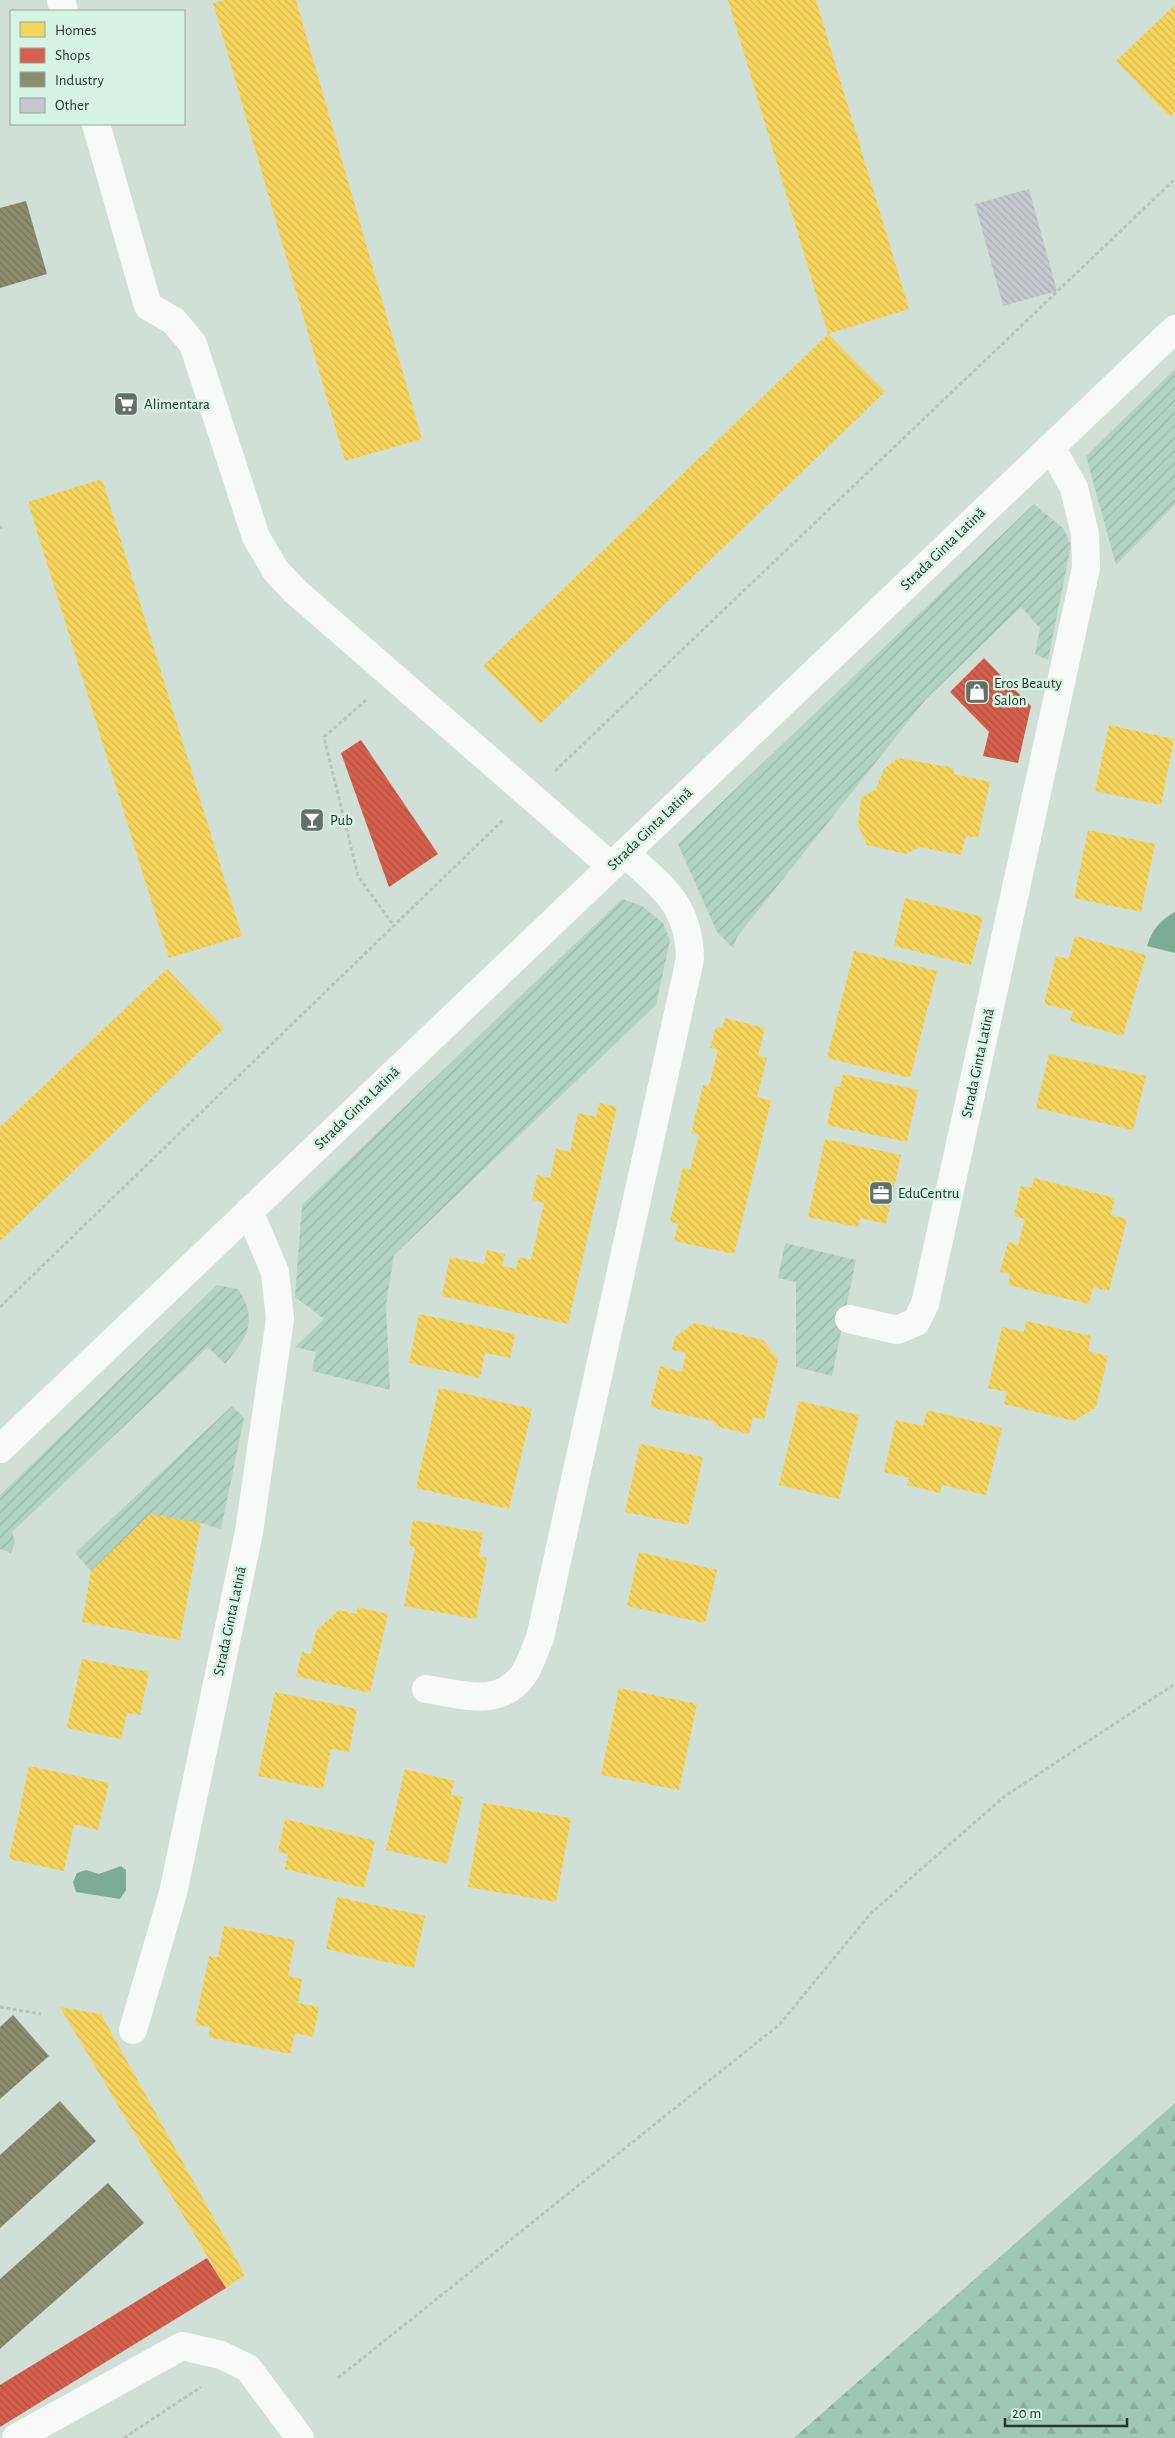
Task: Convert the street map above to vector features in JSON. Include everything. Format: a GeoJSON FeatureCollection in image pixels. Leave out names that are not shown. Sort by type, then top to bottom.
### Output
{"type":"FeatureCollection","features":[{"type":"Feature","properties":{"kind":"street"},"geometry":{"type":"LineString","coordinates":[[96,125],[148,306],[174,321],[193,344],[256,537],[276,571],[296,592],[529,795],[618,860],[665,889],[680,910],[690,937],[690,959],[540,1638],[524,1674],[511,1688],[488,1698],[426,1689]]}},
{"type":"Feature","properties":{"kind":"street","name":"Strada Ginta Latină"},"geometry":{"type":"LineString","coordinates":[[0,1449],[1175,329]]}},
{"type":"Feature","properties":{"kind":"street","name":"Strada Ginta Latină"},"geometry":{"type":"LineString","coordinates":[[849,1320],[897,1330],[916,1322],[925,1304],[1086,568],[1086,534],[1074,488],[1051,447]]}},
{"type":"Feature","properties":{"kind":"street","name":"Strada Ginta Latină"},"geometry":{"type":"LineString","coordinates":[[133,2030],[173,1893],[245,1552],[280,1319],[274,1272],[249,1211]]}},
{"type":"Feature","properties":{"kind":"street"},"geometry":{"type":"LineString","coordinates":[[16,2438],[182,2346],[221,2355],[248,2368],[300,2438]]}},
{"type":"Feature","properties":{"kind":"path"},"geometry":{"type":"LineString","coordinates":[[0,1307],[529,795],[1175,179]]}},
{"type":"Feature","properties":{"kind":"path"},"geometry":{"type":"LineString","coordinates":[[359,647],[367,702],[324,737],[358,876],[394,926]]}},
{"type":"Feature","properties":{"kind":"path"},"geometry":{"type":"LineString","coordinates":[[338,2378],[780,2024],[871,1913],[1005,1796],[1175,1684]]}},
{"type":"Feature","properties":{"kind":"path"},"geometry":{"type":"LineString","coordinates":[[0,2007],[41,2014]]}},
{"type":"Feature","properties":{"kind":"path"},"geometry":{"type":"LineString","coordinates":[[124,2438],[202,2386],[221,2355]]}},
{"type":"Feature","properties":{"kind":"green space"},"geometry":{"type":"Polygon","coordinates":[[[1175,2103],[1175,2438],[794,2438],[1175,2103]]]}},
{"type":"Feature","properties":{"kind":"shaded area"},"geometry":{"type":"Polygon","coordinates":[[[1175,369],[1175,505],[1116,565],[1086,456],[1175,369]]]}},
{"type":"Feature","properties":{"kind":"shaded area"},"geometry":{"type":"Polygon","coordinates":[[[1034,504],[1063,528],[1071,545],[1048,660],[1035,654],[1040,628],[1021,607],[926,699],[737,937],[733,948],[717,932],[678,844],[1034,504]]]}},
{"type":"Feature","properties":{"kind":"shaded area"},"geometry":{"type":"Polygon","coordinates":[[[622,899],[642,906],[663,923],[670,940],[656,1005],[394,1255],[386,1305],[390,1390],[312,1371],[316,1352],[295,1347],[324,1319],[295,1297],[302,1205],[622,899]]]}},
{"type":"Feature","properties":{"kind":"shaded area"},"geometry":{"type":"Polygon","coordinates":[[[1175,912],[1175,953],[1147,946],[1157,926],[1175,912]]]}},
{"type":"Feature","properties":{"kind":"shaded area"},"geometry":{"type":"Polygon","coordinates":[[[785,1243],[856,1260],[832,1376],[796,1367],[796,1282],[778,1278],[785,1243]]]}},
{"type":"Feature","properties":{"kind":"shaded area"},"geometry":{"type":"Polygon","coordinates":[[[217,1285],[238,1289],[248,1311],[248,1329],[233,1355],[225,1364],[208,1347],[12,1532],[15,1542],[11,1553],[0,1549],[0,1495],[217,1285]]]}},
{"type":"Feature","properties":{"kind":"shaded area"},"geometry":{"type":"Polygon","coordinates":[[[232,1406],[244,1418],[221,1529],[201,1523],[91,1571],[75,1553],[232,1406]]]}},
{"type":"Feature","properties":{"kind":"shaded area"},"geometry":{"type":"Polygon","coordinates":[[[121,1866],[126,1870],[126,1890],[120,1899],[76,1892],[73,1882],[77,1873],[86,1870],[99,1874],[121,1866]]]}},
{"type":"Feature","properties":{"kind":"building: Homes"},"geometry":{"type":"Polygon","coordinates":[[[225,0],[296,0],[422,439],[345,461],[213,3],[225,0]]]}},
{"type":"Feature","properties":{"kind":"building: Homes"},"geometry":{"type":"Polygon","coordinates":[[[728,0],[816,0],[909,309],[828,334],[728,0]]]}},
{"type":"Feature","properties":{"kind":"building: Homes"},"geometry":{"type":"Polygon","coordinates":[[[1175,5],[1175,112],[1170,117],[1116,61],[1175,5]]]}},
{"type":"Feature","properties":{"kind":"building: Homes"},"geometry":{"type":"Polygon","coordinates":[[[828,334],[885,392],[540,724],[483,666],[828,334]]]}},
{"type":"Feature","properties":{"kind":"building: Homes"},"geometry":{"type":"Polygon","coordinates":[[[102,479],[242,936],[169,958],[28,502],[102,479]]]}},
{"type":"Feature","properties":{"kind":"building: Homes"},"geometry":{"type":"Polygon","coordinates":[[[1109,725],[1174,739],[1161,805],[1095,791],[1109,725]]]}},
{"type":"Feature","properties":{"kind":"building: Homes"},"geometry":{"type":"Polygon","coordinates":[[[898,758],[954,768],[954,774],[990,782],[978,838],[966,836],[961,855],[919,847],[906,854],[867,845],[858,825],[861,798],[876,789],[884,769],[898,758]]]}},
{"type":"Feature","properties":{"kind":"building: Homes"},"geometry":{"type":"Polygon","coordinates":[[[1088,830],[1155,844],[1141,912],[1074,898],[1088,830]]]}},
{"type":"Feature","properties":{"kind":"building: Homes"},"geometry":{"type":"Polygon","coordinates":[[[905,898],[983,917],[971,965],[894,946],[905,898]]]}},
{"type":"Feature","properties":{"kind":"building: Homes"},"geometry":{"type":"Polygon","coordinates":[[[1075,936],[1146,955],[1123,1036],[1070,1021],[1073,1011],[1044,1004],[1056,956],[1069,959],[1075,936]]]}},
{"type":"Feature","properties":{"kind":"building: Homes"},"geometry":{"type":"Polygon","coordinates":[[[854,951],[937,971],[910,1078],[827,1058],[854,951]]]}},
{"type":"Feature","properties":{"kind":"building: Homes"},"geometry":{"type":"Polygon","coordinates":[[[167,969],[224,1028],[0,1241],[0,1127],[167,969]]]}},
{"type":"Feature","properties":{"kind":"building: Homes"},"geometry":{"type":"Polygon","coordinates":[[[725,1018],[765,1028],[758,1056],[767,1058],[757,1097],[771,1101],[734,1254],[674,1241],[678,1224],[670,1222],[683,1167],[690,1170],[699,1135],[691,1133],[703,1085],[709,1086],[718,1049],[710,1048],[716,1027],[722,1028],[725,1018]]]}},
{"type":"Feature","properties":{"kind":"building: Homes"},"geometry":{"type":"Polygon","coordinates":[[[1049,1054],[1146,1076],[1133,1130],[1036,1108],[1049,1054]]]}},
{"type":"Feature","properties":{"kind":"building: Homes"},"geometry":{"type":"Polygon","coordinates":[[[843,1074],[918,1090],[907,1142],[827,1125],[835,1086],[840,1087],[843,1074]]]}},
{"type":"Feature","properties":{"kind":"building: Homes"},"geometry":{"type":"Polygon","coordinates":[[[599,1103],[617,1107],[568,1324],[442,1296],[450,1257],[484,1264],[487,1250],[505,1254],[502,1266],[516,1269],[519,1257],[531,1260],[544,1203],[532,1200],[537,1175],[550,1178],[556,1149],[570,1152],[578,1113],[596,1117],[599,1103]]]}},
{"type":"Feature","properties":{"kind":"building: Homes"},"geometry":{"type":"Polygon","coordinates":[[[825,1139],[901,1155],[886,1224],[860,1218],[858,1227],[808,1217],[825,1139]]]}},
{"type":"Feature","properties":{"kind":"building: Homes"},"geometry":{"type":"Polygon","coordinates":[[[1034,1178],[1115,1198],[1111,1215],[1127,1219],[1109,1291],[1093,1287],[1089,1304],[1008,1285],[1010,1274],[1000,1272],[1008,1242],[1018,1245],[1025,1219],[1014,1216],[1021,1186],[1031,1188],[1034,1178]]]}},
{"type":"Feature","properties":{"kind":"building: Homes"},"geometry":{"type":"Polygon","coordinates":[[[419,1314],[515,1334],[510,1358],[485,1353],[480,1378],[409,1363],[419,1314]]]}},
{"type":"Feature","properties":{"kind":"building: Homes"},"geometry":{"type":"Polygon","coordinates":[[[1026,1321],[1091,1336],[1088,1351],[1108,1356],[1096,1407],[1074,1421],[1004,1404],[1007,1392],[988,1388],[1002,1327],[1024,1332],[1026,1321]]]}},
{"type":"Feature","properties":{"kind":"building: Homes"},"geometry":{"type":"Polygon","coordinates":[[[694,1323],[763,1340],[778,1360],[764,1420],[753,1417],[749,1434],[715,1426],[716,1422],[650,1407],[660,1366],[682,1372],[686,1353],[672,1350],[675,1337],[694,1323]]]}},
{"type":"Feature","properties":{"kind":"building: Homes"},"geometry":{"type":"Polygon","coordinates":[[[439,1388],[532,1409],[509,1509],[416,1488],[439,1388]]]}},
{"type":"Feature","properties":{"kind":"building: Homes"},"geometry":{"type":"Polygon","coordinates":[[[799,1401],[859,1415],[839,1499],[779,1485],[799,1401]]]}},
{"type":"Feature","properties":{"kind":"building: Homes"},"geometry":{"type":"Polygon","coordinates":[[[927,1410],[1002,1428],[986,1495],[942,1485],[940,1493],[907,1485],[909,1478],[884,1472],[896,1420],[923,1426],[927,1410]]]}},
{"type":"Feature","properties":{"kind":"building: Homes"},"geometry":{"type":"Polygon","coordinates":[[[640,1444],[703,1457],[688,1525],[625,1512],[640,1444]]]}},
{"type":"Feature","properties":{"kind":"building: Homes"},"geometry":{"type":"Polygon","coordinates":[[[150,1514],[201,1523],[180,1640],[82,1622],[91,1571],[150,1514]]]}},
{"type":"Feature","properties":{"kind":"building: Homes"},"geometry":{"type":"Polygon","coordinates":[[[413,1520],[483,1533],[479,1556],[487,1558],[476,1619],[404,1606],[415,1547],[409,1546],[413,1520]]]}},
{"type":"Feature","properties":{"kind":"building: Homes"},"geometry":{"type":"Polygon","coordinates":[[[639,1552],[717,1570],[705,1623],[627,1606],[639,1552]]]}},
{"type":"Feature","properties":{"kind":"building: Homes"},"geometry":{"type":"Polygon","coordinates":[[[358,1607],[388,1614],[370,1693],[296,1676],[302,1652],[311,1654],[316,1631],[339,1610],[356,1614],[358,1607]]]}},
{"type":"Feature","properties":{"kind":"building: Homes"},"geometry":{"type":"Polygon","coordinates":[[[82,1659],[149,1672],[140,1715],[127,1713],[121,1739],[67,1728],[82,1659]]]}},
{"type":"Feature","properties":{"kind":"building: Homes"},"geometry":{"type":"Polygon","coordinates":[[[619,1688],[697,1704],[679,1790],[601,1775],[619,1688]]]}},
{"type":"Feature","properties":{"kind":"building: Homes"},"geometry":{"type":"Polygon","coordinates":[[[275,1692],[357,1709],[349,1752],[331,1749],[323,1789],[258,1776],[275,1692]]]}},
{"type":"Feature","properties":{"kind":"building: Homes"},"geometry":{"type":"Polygon","coordinates":[[[29,1766],[109,1783],[98,1830],[74,1824],[64,1871],[9,1859],[29,1766]]]}},
{"type":"Feature","properties":{"kind":"building: Homes"},"geometry":{"type":"Polygon","coordinates":[[[405,1769],[454,1781],[451,1795],[463,1797],[447,1864],[386,1850],[405,1769]]]}},
{"type":"Feature","properties":{"kind":"building: Homes"},"geometry":{"type":"Polygon","coordinates":[[[483,1803],[571,1818],[556,1902],[468,1887],[483,1803]]]}},
{"type":"Feature","properties":{"kind":"building: Homes"},"geometry":{"type":"Polygon","coordinates":[[[285,1819],[375,1841],[364,1888],[285,1869],[288,1854],[278,1852],[285,1819]]]}},
{"type":"Feature","properties":{"kind":"building: Homes"},"geometry":{"type":"Polygon","coordinates":[[[337,1897],[425,1916],[414,1968],[326,1949],[337,1897]]]}},
{"type":"Feature","properties":{"kind":"building: Homes"},"geometry":{"type":"Polygon","coordinates":[[[224,1926],[295,1940],[288,1976],[302,1979],[298,2003],[319,2007],[313,2037],[295,2033],[290,2054],[208,2037],[210,2027],[195,2024],[209,1956],[218,1957],[224,1926]]]}},
{"type":"Feature","properties":{"kind":"building: Homes"},"geometry":{"type":"Polygon","coordinates":[[[60,2007],[101,2014],[245,2275],[226,2288],[60,2007]]]}},
{"type":"Feature","properties":{"kind":"building: Shops"},"geometry":{"type":"Polygon","coordinates":[[[984,658],[1031,706],[1018,763],[983,756],[989,732],[950,692],[984,658]]]}},
{"type":"Feature","properties":{"kind":"building: Shops"},"geometry":{"type":"Polygon","coordinates":[[[361,740],[438,854],[389,887],[341,753],[361,740]]]}},
{"type":"Feature","properties":{"kind":"building: Shops"},"geometry":{"type":"Polygon","coordinates":[[[207,2258],[226,2288],[0,2427],[0,2385],[207,2258]]]}},
{"type":"Feature","properties":{"kind":"building: Industry"},"geometry":{"type":"Polygon","coordinates":[[[26,201],[47,274],[0,288],[0,208],[26,201]]]}},
{"type":"Feature","properties":{"kind":"building: Industry"},"geometry":{"type":"Polygon","coordinates":[[[13,2015],[49,2056],[0,2099],[0,2027],[13,2015]]]}},
{"type":"Feature","properties":{"kind":"building: Industry"},"geometry":{"type":"Polygon","coordinates":[[[60,2101],[96,2141],[0,2228],[0,2155],[60,2101]]]}},
{"type":"Feature","properties":{"kind":"building: Industry"},"geometry":{"type":"Polygon","coordinates":[[[108,2183],[144,2223],[0,2349],[0,2279],[108,2183]]]}},
{"type":"Feature","properties":{"kind":"building: Other"},"geometry":{"type":"Polygon","coordinates":[[[1029,189],[1057,291],[1003,306],[975,204],[1029,189]]]}},
{"type":"Feature","properties":{"kind":"place","name":"Alimentara"},"geometry":{"type":"Point","coordinates":[126,404]}},
{"type":"Feature","properties":{"kind":"place","name":"Eros Beauty Salon"},"geometry":{"type":"Point","coordinates":[977,692]}},
{"type":"Feature","properties":{"kind":"place","name":"Pub"},"geometry":{"type":"Point","coordinates":[312,820]}},
{"type":"Feature","properties":{"kind":"place","name":"EduCentru"},"geometry":{"type":"Point","coordinates":[881,1193]}}]}
